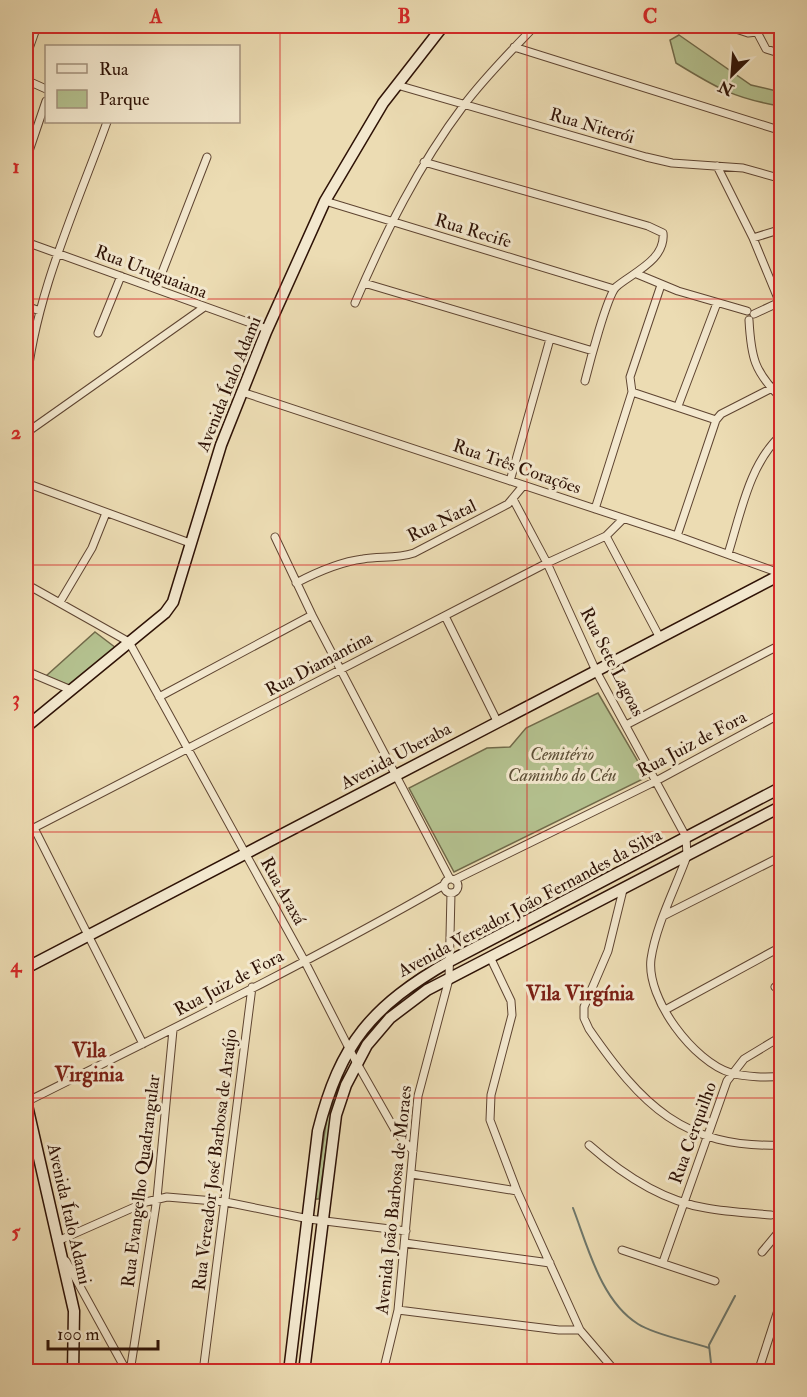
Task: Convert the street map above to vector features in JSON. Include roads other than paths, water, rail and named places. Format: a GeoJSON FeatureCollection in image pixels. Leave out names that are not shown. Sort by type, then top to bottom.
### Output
{"type":"FeatureCollection","features":[{"type":"Feature","properties":{"kind":"main road","name":"Avenida Ítalo Adami"},"geometry":{"type":"LineString","coordinates":[[26,727],[170,607],[176,595],[208,480],[267,329],[325,201],[361,137],[397,85],[443,26]]}},
{"type":"Feature","properties":{"kind":"main road","name":"Avenida Uberaba"},"geometry":{"type":"LineString","coordinates":[[26,968],[396,773],[782,574]]}},
{"type":"Feature","properties":{"kind":"main road","name":"Avenida Vereador João Fernandes da Silva"},"geometry":{"type":"LineString","coordinates":[[289,1371],[318,1131],[331,1089],[350,1049],[368,1022],[382,1007],[412,983],[450,961],[782,787]]}},
{"type":"Feature","properties":{"kind":"main road"},"geometry":{"type":"LineString","coordinates":[[745,806],[753,820]]}},
{"type":"Feature","properties":{"kind":"main road","name":"Avenida Vereador João Fernandes da Silva"},"geometry":{"type":"LineString","coordinates":[[304,1371],[334,1125],[357,1062],[390,1018],[414,998],[448,979],[782,806]]}},
{"type":"Feature","properties":{"kind":"main road","name":"Avenida Ítalo Adami"},"geometry":{"type":"LineString","coordinates":[[26,1101],[63,1256],[74,1286],[76,1334],[73,1371]]}},
{"type":"Feature","properties":{"kind":"street"},"geometry":{"type":"LineString","coordinates":[[26,57],[37,26]]}},
{"type":"Feature","properties":{"kind":"street"},"geometry":{"type":"LineString","coordinates":[[355,303],[391,222],[424,162],[464,104],[535,26]]}},
{"type":"Feature","properties":{"kind":"street"},"geometry":{"type":"LineString","coordinates":[[727,26],[748,33],[759,29],[766,49],[782,54]]}},
{"type":"Feature","properties":{"kind":"street"},"geometry":{"type":"LineString","coordinates":[[514,47],[782,130]]}},
{"type":"Feature","properties":{"kind":"street"},"geometry":{"type":"LineString","coordinates":[[26,80],[45,89]]}},
{"type":"Feature","properties":{"kind":"street","name":"Rua Niterói"},"geometry":{"type":"LineString","coordinates":[[397,85],[646,157],[672,163],[743,168],[782,179]]}},
{"type":"Feature","properties":{"kind":"street"},"geometry":{"type":"LineString","coordinates":[[26,160],[45,104]]}},
{"type":"Feature","properties":{"kind":"street"},"geometry":{"type":"LineString","coordinates":[[26,389],[31,347],[40,311],[107,123]]}},
{"type":"Feature","properties":{"kind":"street"},"geometry":{"type":"LineString","coordinates":[[156,288],[207,158]]}},
{"type":"Feature","properties":{"kind":"street"},"geometry":{"type":"LineString","coordinates":[[424,162],[662,231],[664,236],[662,246],[637,274],[614,289],[585,381]]}},
{"type":"Feature","properties":{"kind":"street"},"geometry":{"type":"LineString","coordinates":[[637,274],[661,285],[750,315],[780,301],[753,238],[717,166]]}},
{"type":"Feature","properties":{"kind":"street","name":"Rua Recife"},"geometry":{"type":"LineString","coordinates":[[325,201],[614,289]]}},
{"type":"Feature","properties":{"kind":"street"},"geometry":{"type":"LineString","coordinates":[[753,238],[782,229]]}},
{"type":"Feature","properties":{"kind":"street","name":"Rua Uruguaiana"},"geometry":{"type":"LineString","coordinates":[[26,242],[156,288],[203,308],[267,329]]}},
{"type":"Feature","properties":{"kind":"street"},"geometry":{"type":"LineString","coordinates":[[98,333],[121,276]]}},
{"type":"Feature","properties":{"kind":"street"},"geometry":{"type":"LineString","coordinates":[[364,283],[593,351]]}},
{"type":"Feature","properties":{"kind":"street"},"geometry":{"type":"LineString","coordinates":[[595,509],[632,392],[630,377],[661,285]]}},
{"type":"Feature","properties":{"kind":"street"},"geometry":{"type":"LineString","coordinates":[[678,406],[717,303]]}},
{"type":"Feature","properties":{"kind":"street"},"geometry":{"type":"LineString","coordinates":[[26,306],[40,311]]}},
{"type":"Feature","properties":{"kind":"street"},"geometry":{"type":"LineString","coordinates":[[26,433],[203,308]]}},
{"type":"Feature","properties":{"kind":"street"},"geometry":{"type":"LineString","coordinates":[[750,315],[752,358],[771,389],[782,399]]}},
{"type":"Feature","properties":{"kind":"street"},"geometry":{"type":"LineString","coordinates":[[510,481],[550,339]]}},
{"type":"Feature","properties":{"kind":"street"},"geometry":{"type":"LineString","coordinates":[[677,536],[716,420],[721,414],[782,383]]}},
{"type":"Feature","properties":{"kind":"street","name":"Rua Três Corações"},"geometry":{"type":"LineString","coordinates":[[242,392],[677,536],[782,574]]}},
{"type":"Feature","properties":{"kind":"street"},"geometry":{"type":"LineString","coordinates":[[632,392],[716,420]]}},
{"type":"Feature","properties":{"kind":"street"},"geometry":{"type":"LineString","coordinates":[[728,554],[758,464],[768,447],[782,434]]}},
{"type":"Feature","properties":{"kind":"street"},"geometry":{"type":"LineString","coordinates":[[26,483],[190,543]]}},
{"type":"Feature","properties":{"kind":"street","name":"Rua Natal"},"geometry":{"type":"LineString","coordinates":[[296,583],[321,571],[350,562],[397,558],[414,553],[496,511],[513,500],[523,486]]}},
{"type":"Feature","properties":{"kind":"street","name":"Rua Sete Lagoas"},"geometry":{"type":"LineString","coordinates":[[513,500],[547,563],[597,671],[686,837]]}},
{"type":"Feature","properties":{"kind":"street"},"geometry":{"type":"LineString","coordinates":[[60,602],[92,548],[106,513]]}},
{"type":"Feature","properties":{"kind":"street","name":"Rua Diamantina"},"geometry":{"type":"LineString","coordinates":[[26,832],[188,750],[341,668],[547,563],[606,536],[623,519]]}},
{"type":"Feature","properties":{"kind":"street"},"geometry":{"type":"LineString","coordinates":[[606,536],[660,638]]}},
{"type":"Feature","properties":{"kind":"street"},"geometry":{"type":"LineString","coordinates":[[275,537],[312,615],[452,880]]}},
{"type":"Feature","properties":{"kind":"street"},"geometry":{"type":"LineString","coordinates":[[26,584],[129,642]]}},
{"type":"Feature","properties":{"kind":"street"},"geometry":{"type":"LineString","coordinates":[[159,697],[312,615]]}},
{"type":"Feature","properties":{"kind":"street"},"geometry":{"type":"LineString","coordinates":[[445,616],[497,721]]}},
{"type":"Feature","properties":{"kind":"street","name":"Rua Araxá"},"geometry":{"type":"LineString","coordinates":[[129,642],[396,1132],[413,1151]]}},
{"type":"Feature","properties":{"kind":"street"},"geometry":{"type":"LineString","coordinates":[[626,725],[782,644]]}},
{"type":"Feature","properties":{"kind":"street"},"geometry":{"type":"LineString","coordinates":[[26,671],[72,690]]}},
{"type":"Feature","properties":{"kind":"street","name":"Rua Juiz de Fora"},"geometry":{"type":"LineString","coordinates":[[26,1101],[173,1030],[368,928],[452,880],[656,781],[782,713]]}},
{"type":"Feature","properties":{"kind":"street"},"geometry":{"type":"LineString","coordinates":[[34,828],[142,1044]]}},
{"type":"Feature","properties":{"kind":"street","name":"Avenida Vereador João Fernandes da Silva"},"geometry":{"type":"LineString","coordinates":[[686,837],[687,856]]}},
{"type":"Feature","properties":{"kind":"street"},"geometry":{"type":"LineString","coordinates":[[687,856],[651,961],[654,987],[665,1010],[691,1046],[703,1058],[731,1073],[782,1076]]}},
{"type":"Feature","properties":{"kind":"street"},"geometry":{"type":"LineString","coordinates":[[665,915],[782,856]]}},
{"type":"Feature","properties":{"kind":"street","name":"Avenida João Barbosa de Moraes"},"geometry":{"type":"LineString","coordinates":[[384,1371],[398,1310],[418,1096],[448,979],[451,893],[458,888],[452,880]]}},
{"type":"Feature","properties":{"kind":"street"},"geometry":{"type":"LineString","coordinates":[[444,885],[451,893]]}},
{"type":"Feature","properties":{"kind":"street"},"geometry":{"type":"LineString","coordinates":[[623,890],[612,939],[584,1007],[584,1018],[613,1064],[650,1105],[706,1137],[758,1146],[782,1145]]}},
{"type":"Feature","properties":{"kind":"street"},"geometry":{"type":"LineString","coordinates":[[665,1010],[779,948]]}},
{"type":"Feature","properties":{"kind":"street"},"geometry":{"type":"LineString","coordinates":[[490,959],[511,1001],[512,1015],[489,1109],[490,1120],[517,1191],[580,1330],[616,1371]]}},
{"type":"Feature","properties":{"kind":"street","name":"Rua Vereador José Barbosa de Araújo"},"geometry":{"type":"LineString","coordinates":[[203,1371],[252,987]]}},
{"type":"Feature","properties":{"kind":"street","name":"Rua Evangelho Quadrangular"},"geometry":{"type":"LineString","coordinates":[[129,1371],[157,1198],[173,1030]]}},
{"type":"Feature","properties":{"kind":"street","name":"Rua Cerquilho"},"geometry":{"type":"LineString","coordinates":[[663,1262],[706,1137],[731,1073],[744,1059],[782,1036]]}},
{"type":"Feature","properties":{"kind":"street"},"geometry":{"type":"LineString","coordinates":[[589,1145],[611,1164],[643,1184],[684,1202],[706,1208],[771,1215]]}},
{"type":"Feature","properties":{"kind":"street"},"geometry":{"type":"LineString","coordinates":[[412,1174],[517,1191]]}},
{"type":"Feature","properties":{"kind":"street"},"geometry":{"type":"LineString","coordinates":[[60,1240],[157,1198],[226,1202],[309,1219],[406,1231]]}},
{"type":"Feature","properties":{"kind":"street"},"geometry":{"type":"LineString","coordinates":[[762,1252],[782,1228]]}},
{"type":"Feature","properties":{"kind":"street"},"geometry":{"type":"LineString","coordinates":[[405,1243],[550,1263]]}},
{"type":"Feature","properties":{"kind":"street"},"geometry":{"type":"LineString","coordinates":[[622,1250],[715,1281]]}},
{"type":"Feature","properties":{"kind":"street"},"geometry":{"type":"LineString","coordinates":[[74,1286],[129,1371]]}},
{"type":"Feature","properties":{"kind":"street"},"geometry":{"type":"LineString","coordinates":[[758,1371],[782,1298]]}},
{"type":"Feature","properties":{"kind":"street"},"geometry":{"type":"LineString","coordinates":[[398,1310],[559,1330],[580,1330]]}},
{"type":"Feature","properties":{"kind":"street"},"geometry":{"type":"LineString","coordinates":[[384,1371],[397,1371]]}},
{"type":"Feature","properties":{"kind":"waterway"},"geometry":{"type":"LineString","coordinates":[[573,1208],[597,1272],[614,1302],[625,1314],[638,1324],[653,1331],[709,1348]]}},
{"type":"Feature","properties":{"kind":"waterway"},"geometry":{"type":"LineString","coordinates":[[712,1372],[709,1345],[735,1296]]}},
{"type":"Feature","properties":{"kind":"railway"},"geometry":{"type":"LineString","coordinates":[[26,1309],[32,1372]]}},
{"type":"Feature","properties":{"kind":"district","name":"Vila Virgínia"},"geometry":{"type":"Point","coordinates":[580,993]}},
{"type":"Feature","properties":{"kind":"district","name":"Vila Virginia"},"geometry":{"type":"Point","coordinates":[89,1062]}},
{"type":"Feature","properties":{"kind":"park label","name":"Cemitério Caminho do Céu"},"geometry":{"type":"Point","coordinates":[562,764]}}]}
